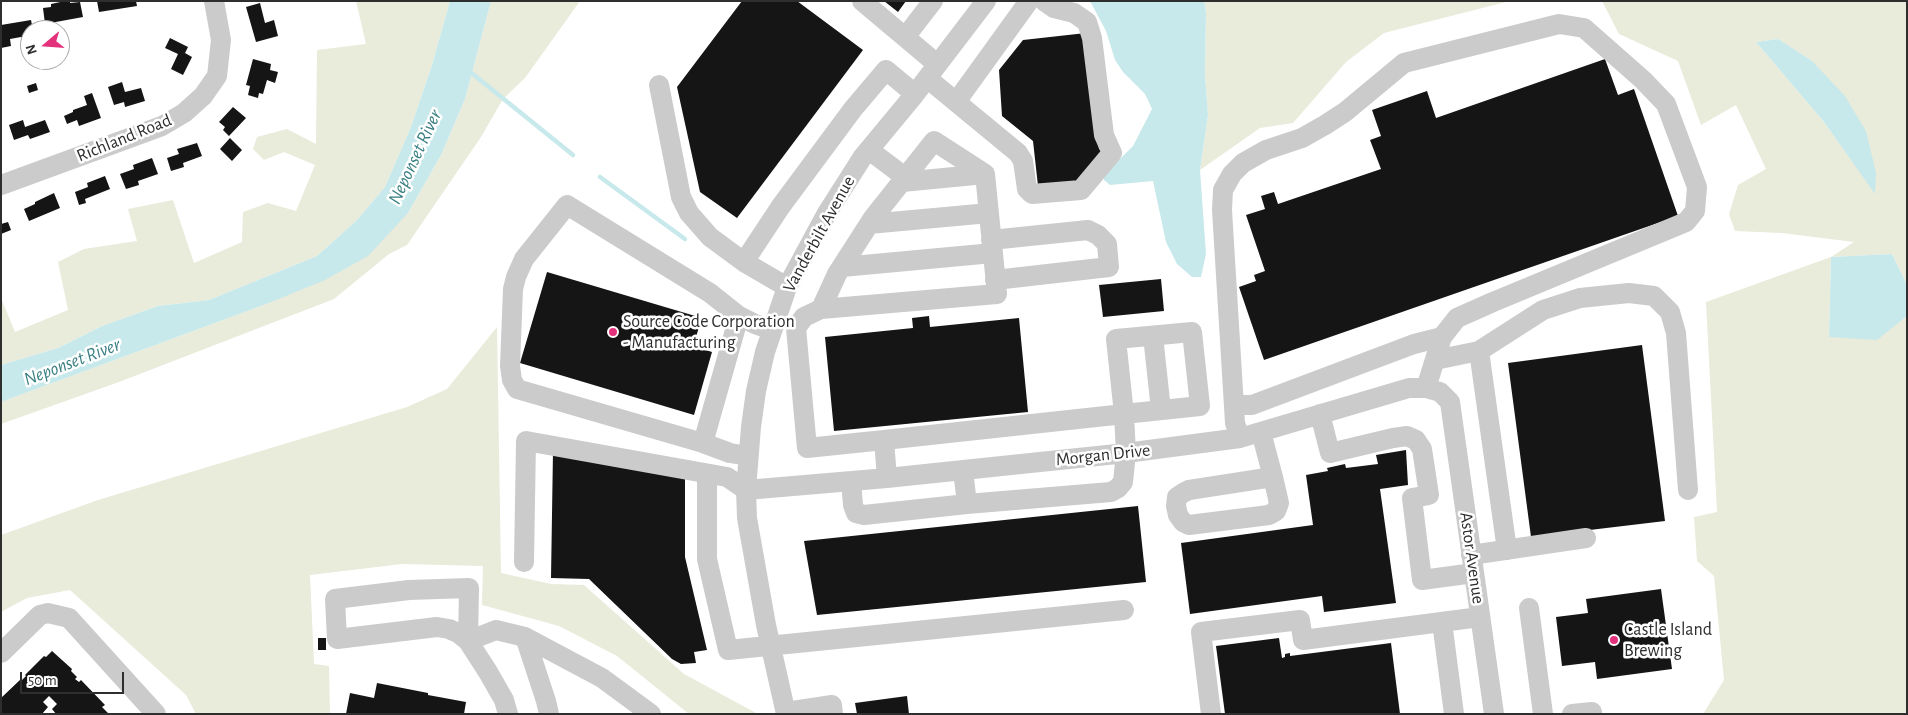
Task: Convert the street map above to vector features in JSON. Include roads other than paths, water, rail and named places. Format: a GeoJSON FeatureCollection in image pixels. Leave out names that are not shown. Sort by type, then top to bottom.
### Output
{"type":"FeatureCollection","features":[{"type":"Feature","properties":{"kind":"street","name":"Richland Road"},"geometry":{"type":"LineString","coordinates":[[1,185],[162,126],[184,113],[203,96],[217,76],[221,40],[214,1]]}},
{"type":"Feature","properties":{"kind":"street"},"geometry":{"type":"LineString","coordinates":[[862,1],[906,36],[956,102],[1018,153],[1023,161],[1027,189],[1032,194],[1081,190],[1112,153],[1104,135],[1092,38],[1086,22],[1074,13],[1054,8],[1044,1]]}},
{"type":"Feature","properties":{"kind":"street"},"geometry":{"type":"LineString","coordinates":[[906,36],[933,1]]}},
{"type":"Feature","properties":{"kind":"street","name":"Vanderbilt Avenue"},"geometry":{"type":"LineString","coordinates":[[786,713],[751,544],[747,518],[746,490],[756,391],[774,325],[788,287],[826,213],[869,150],[915,94],[986,1]]}},
{"type":"Feature","properties":{"kind":"street"},"geometry":{"type":"LineString","coordinates":[[956,102],[1029,1]]}},
{"type":"Feature","properties":{"kind":"street"},"geometry":{"type":"LineString","coordinates":[[1240,438],[1235,423],[1222,210],[1223,190],[1243,163],[1266,150],[1302,138],[1325,125],[1345,112],[1404,64],[1559,24],[1584,28],[1643,80],[1666,104],[1697,188],[1695,211],[1686,222],[1457,318],[1442,337],[1426,388]]}},
{"type":"Feature","properties":{"kind":"street"},"geometry":{"type":"LineString","coordinates":[[744,262],[781,206],[853,109],[886,70],[915,94]]}},
{"type":"Feature","properties":{"kind":"street"},"geometry":{"type":"LineString","coordinates":[[659,85],[680,197],[689,213],[710,237],[744,262],[788,287]]}},
{"type":"Feature","properties":{"kind":"street"},"geometry":{"type":"LineString","coordinates":[[820,309],[842,267],[870,224],[934,141],[985,174]]}},
{"type":"Feature","properties":{"kind":"street"},"geometry":{"type":"LineString","coordinates":[[869,150],[903,179],[985,174]]}},
{"type":"Feature","properties":{"kind":"street"},"geometry":{"type":"LineString","coordinates":[[851,481],[853,505],[856,513],[864,515],[1111,492],[1124,482],[1126,453],[1124,414],[1116,339],[1192,332],[1200,406],[1161,410],[1124,414],[884,440],[807,448],[796,328],[804,317],[820,309],[996,294],[985,174]]}},
{"type":"Feature","properties":{"kind":"street"},"geometry":{"type":"LineString","coordinates":[[748,456],[730,453],[703,443],[517,389],[512,380],[510,366],[513,289],[516,277],[524,259],[567,206],[710,294],[739,316],[755,324],[796,328]]}},
{"type":"Feature","properties":{"kind":"street"},"geometry":{"type":"LineString","coordinates":[[870,224],[989,213]]}},
{"type":"Feature","properties":{"kind":"street"},"geometry":{"type":"LineString","coordinates":[[842,267],[992,247],[1088,230],[1098,235],[1107,244],[1109,267],[995,280]]}},
{"type":"Feature","properties":{"kind":"street"},"geometry":{"type":"LineString","coordinates":[[1435,360],[1479,351],[1543,310],[1580,298],[1630,293],[1654,296],[1670,312],[1676,333],[1688,490]]}},
{"type":"Feature","properties":{"kind":"street"},"geometry":{"type":"LineString","coordinates":[[703,443],[739,316]]}},
{"type":"Feature","properties":{"kind":"street"},"geometry":{"type":"LineString","coordinates":[[1153,336],[1161,410]]}},
{"type":"Feature","properties":{"kind":"street"},"geometry":{"type":"LineString","coordinates":[[1234,405],[1252,405],[1414,344],[1442,337]]}},
{"type":"Feature","properties":{"kind":"street"},"geometry":{"type":"LineString","coordinates":[[1479,351],[1507,550]]}},
{"type":"Feature","properties":{"kind":"street","name":"Morgan Drive"},"geometry":{"type":"LineString","coordinates":[[746,490],[887,478],[1126,453],[1240,438],[1409,388],[1426,388]]}},
{"type":"Feature","properties":{"kind":"street","name":"Astor Avenue"},"geometry":{"type":"LineString","coordinates":[[1426,388],[1440,392],[1450,402],[1494,714]]}},
{"type":"Feature","properties":{"kind":"street"},"geometry":{"type":"LineString","coordinates":[[1320,414],[1330,453],[1407,436],[1416,440],[1422,448],[1429,495],[1412,498],[1422,580],[1473,564],[1507,550],[1586,538]]}},
{"type":"Feature","properties":{"kind":"street"},"geometry":{"type":"LineString","coordinates":[[1262,432],[1279,503],[1276,511],[1269,515],[1189,526],[1178,515],[1177,498],[1183,493],[1273,478]]}},
{"type":"Feature","properties":{"kind":"street"},"geometry":{"type":"LineString","coordinates":[[884,440],[887,478]]}},
{"type":"Feature","properties":{"kind":"street"},"geometry":{"type":"LineString","coordinates":[[524,562],[526,441],[726,477],[746,490]]}},
{"type":"Feature","properties":{"kind":"street"},"geometry":{"type":"LineString","coordinates":[[963,470],[967,504]]}},
{"type":"Feature","properties":{"kind":"street"},"geometry":{"type":"LineString","coordinates":[[707,474],[707,559],[728,650],[1124,610]]}},
{"type":"Feature","properties":{"kind":"street"},"geometry":{"type":"LineString","coordinates":[[1427,483],[1460,476]]}},
{"type":"Feature","properties":{"kind":"street"},"geometry":{"type":"LineString","coordinates":[[468,641],[469,588],[409,590],[335,600],[337,639],[436,627],[449,629],[468,641],[504,700],[508,714]]}},
{"type":"Feature","properties":{"kind":"street"},"geometry":{"type":"LineString","coordinates":[[1529,608],[1543,714]]}},
{"type":"Feature","properties":{"kind":"street"},"geometry":{"type":"LineString","coordinates":[[1,652],[40,615],[48,613],[69,618],[156,714]]}},
{"type":"Feature","properties":{"kind":"street"},"geometry":{"type":"LineString","coordinates":[[1211,714],[1201,632],[1300,620],[1303,640],[1480,617]]}},
{"type":"Feature","properties":{"kind":"street"},"geometry":{"type":"LineString","coordinates":[[1442,622],[1454,714]]}},
{"type":"Feature","properties":{"kind":"street"},"geometry":{"type":"LineString","coordinates":[[468,641],[496,630],[524,637],[602,678],[652,714]]}},
{"type":"Feature","properties":{"kind":"street"},"geometry":{"type":"LineString","coordinates":[[524,637],[546,701],[548,714]]}},
{"type":"Feature","properties":{"kind":"street"},"geometry":{"type":"LineString","coordinates":[[786,713],[832,705],[833,714]]}},
{"type":"Feature","properties":{"kind":"street"},"geometry":{"type":"LineString","coordinates":[[1572,714],[1592,712],[1592,714]]}},
{"type":"Feature","properties":{"kind":"water","name":"Neponset River"},"geometry":{"type":"Polygon","coordinates":[[[450,1],[491,1],[465,99],[441,155],[408,213],[368,256],[325,280],[269,303],[1,402],[1,365],[58,348],[102,326],[158,306],[209,300],[317,256],[357,220],[385,187],[411,127],[432,65],[450,1]]]}},
{"type":"Feature","properties":{"kind":"water"},"geometry":{"type":"Polygon","coordinates":[[[1090,1],[1204,1],[1206,12],[1205,75],[1208,115],[1200,170],[1206,254],[1201,277],[1192,277],[1177,264],[1166,242],[1153,181],[1110,185],[1104,180],[1104,175],[1133,146],[1152,109],[1145,94],[1123,72],[1115,60],[1106,31],[1090,1]]]}},
{"type":"Feature","properties":{"kind":"water"},"geometry":{"type":"Polygon","coordinates":[[[1778,39],[1811,60],[1845,96],[1866,131],[1876,173],[1875,194],[1824,122],[1756,42],[1778,39]]]}},
{"type":"Feature","properties":{"kind":"water"},"geometry":{"type":"Polygon","coordinates":[[[1892,254],[1907,285],[1907,316],[1877,340],[1829,337],[1831,257],[1892,254]]]}},
{"type":"Feature","properties":{"kind":"waterway"},"geometry":{"type":"LineString","coordinates":[[469,71],[573,155]]}},
{"type":"Feature","properties":{"kind":"waterway"},"geometry":{"type":"LineString","coordinates":[[600,177],[685,239]]}},
{"type":"Feature","properties":{"kind":"place","name":"Source Code Corporation - Manufacturing"},"geometry":{"type":"Point","coordinates":[613,332]}},
{"type":"Feature","properties":{"kind":"place","name":"Castle Island Brewing"},"geometry":{"type":"Point","coordinates":[1614,640]}}]}
